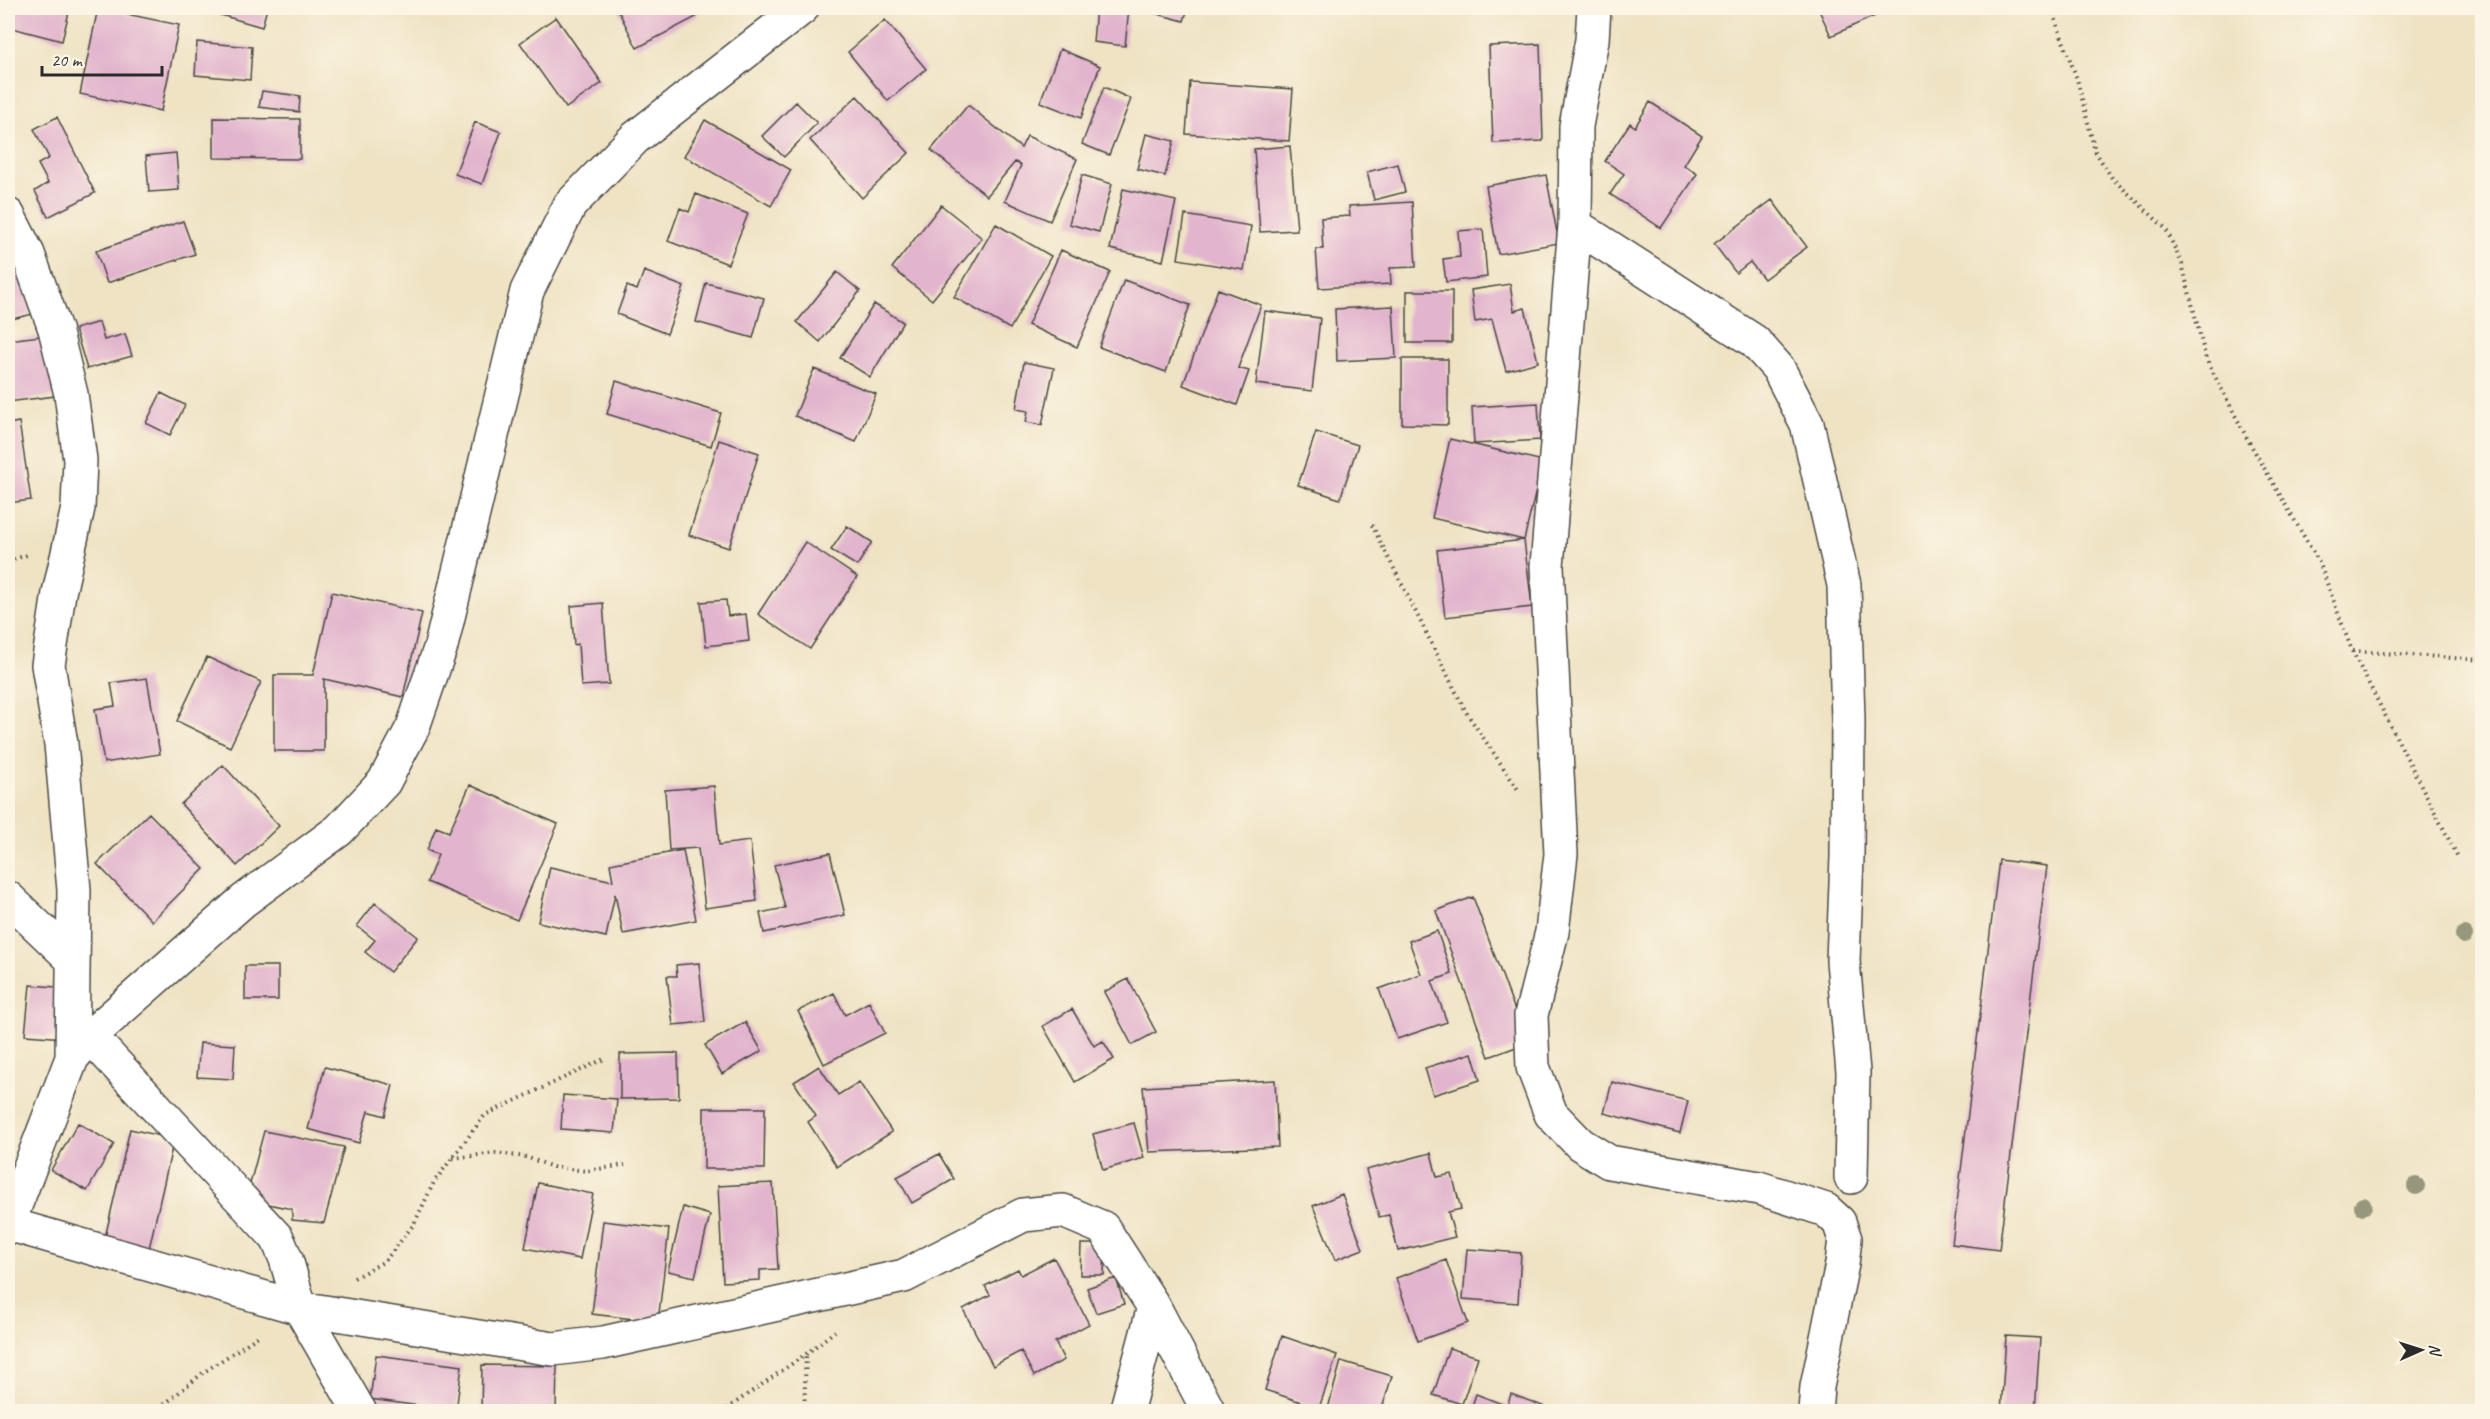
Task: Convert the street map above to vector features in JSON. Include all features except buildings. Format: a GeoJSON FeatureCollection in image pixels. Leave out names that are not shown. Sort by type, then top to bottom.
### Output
{"type":"FeatureCollection","features":[{"type":"Feature","properties":{"kind":"street"},"geometry":{"type":"LineString","coordinates":[[802,8],[635,138],[570,205],[527,291],[441,646],[413,727],[384,782],[339,830],[243,901],[81,1047],[8,1224],[300,1308],[553,1349],[603,1344],[904,1276],[1023,1215],[1063,1211],[1103,1228],[1154,1307],[1209,1412]]}},
{"type":"Feature","properties":{"kind":"street"},"geometry":{"type":"LineString","coordinates":[[1594,8],[1592,40],[1576,126],[1575,225],[1547,567],[1561,854],[1552,932],[1531,1015],[1533,1067],[1551,1114],[1580,1144],[1609,1162],[1759,1188],[1826,1210],[1839,1222],[1845,1239],[1842,1264],[1817,1386],[1815,1412]]}},
{"type":"Feature","properties":{"kind":"street"},"geometry":{"type":"LineString","coordinates":[[8,215],[28,254],[55,329],[71,394],[80,460],[78,508],[59,593],[48,665],[61,744],[74,890],[73,960],[81,1047],[277,1238],[286,1259],[300,1308],[360,1412]]}},
{"type":"Feature","properties":{"kind":"street"},"geometry":{"type":"LineString","coordinates":[[1575,225],[1754,341],[1778,368],[1807,424],[1844,585],[1848,720],[1844,961],[1853,1072],[1851,1177]]}},
{"type":"Feature","properties":{"kind":"street"},"geometry":{"type":"LineString","coordinates":[[8,898],[73,960]]}},
{"type":"Feature","properties":{"kind":"street"},"geometry":{"type":"LineString","coordinates":[[1126,1412],[1154,1307]]}},
{"type":"Feature","properties":{"kind":"path"},"geometry":{"type":"LineString","coordinates":[[2051,8],[2077,79],[2095,151],[2112,178],[2166,229],[2182,264],[2206,359],[2248,440],[2320,564],[2352,651],[2459,859]]}},
{"type":"Feature","properties":{"kind":"path"},"geometry":{"type":"LineString","coordinates":[[1372,525],[1466,712],[1524,798]]}},
{"type":"Feature","properties":{"kind":"path"},"geometry":{"type":"LineString","coordinates":[[2352,651],[2482,660]]}},
{"type":"Feature","properties":{"kind":"path"},"geometry":{"type":"LineString","coordinates":[[156,1412],[204,1372],[300,1308],[385,1261],[414,1224],[434,1182],[485,1115],[603,1059]]}},
{"type":"Feature","properties":{"kind":"path"},"geometry":{"type":"LineString","coordinates":[[452,1159],[496,1153],[526,1157],[554,1167],[585,1171],[625,1165]]}},
{"type":"Feature","properties":{"kind":"path"},"geometry":{"type":"LineString","coordinates":[[722,1412],[842,1326]]}},
{"type":"Feature","properties":{"kind":"path"},"geometry":{"type":"LineString","coordinates":[[804,1412],[806,1354]]}}]}
